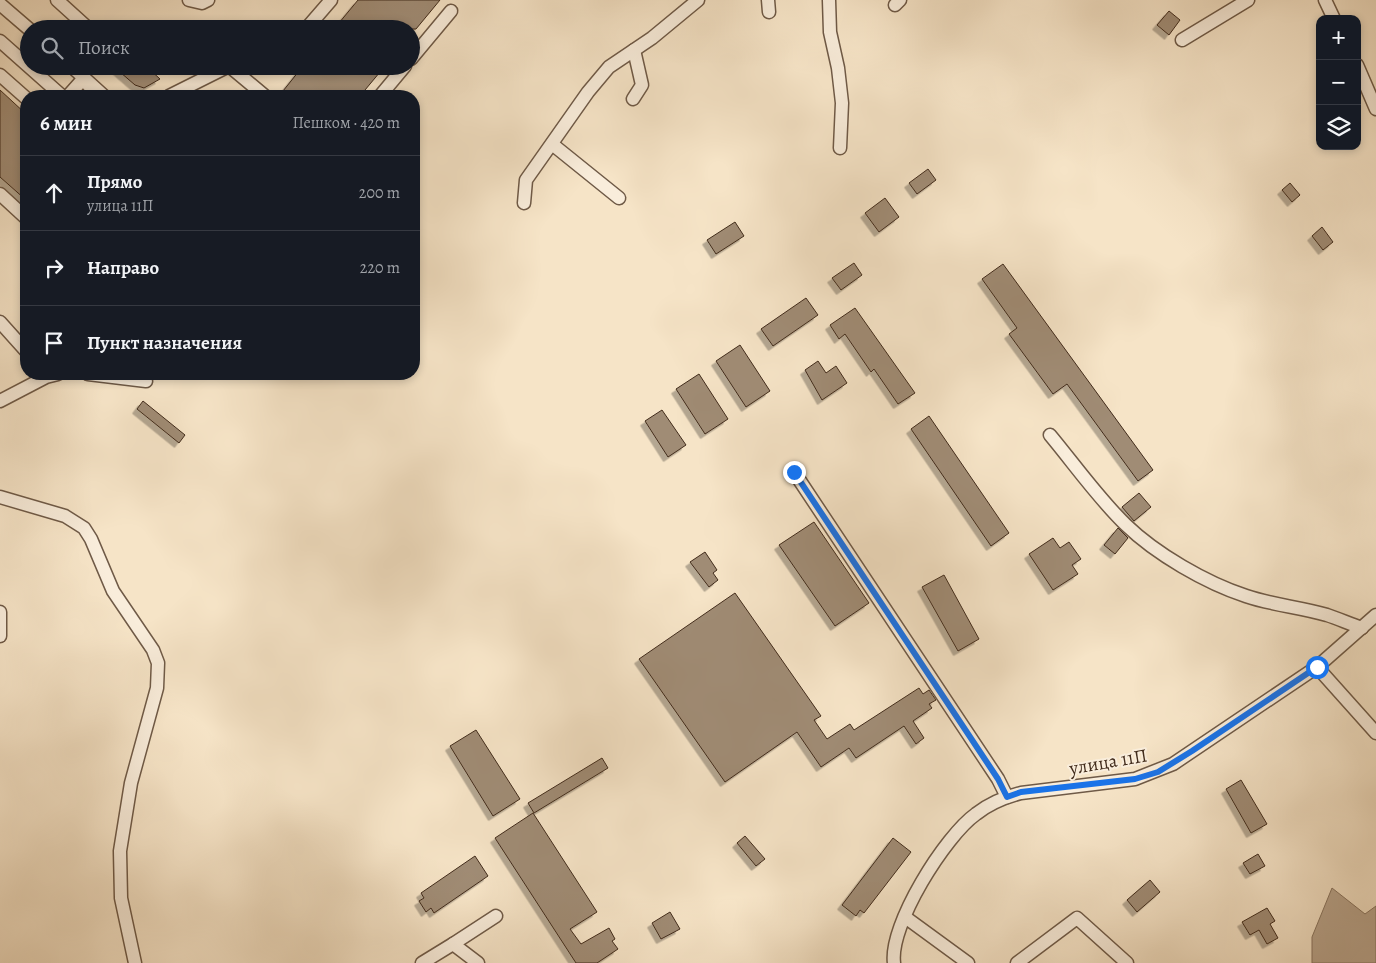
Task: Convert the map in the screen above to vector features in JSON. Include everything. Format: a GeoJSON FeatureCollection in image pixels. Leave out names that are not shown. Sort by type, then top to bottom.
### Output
{"type":"FeatureCollection","features":[{"type":"Feature","properties":{"kind":"street"},"geometry":{"type":"LineString","coordinates":[[57,0],[79,20]]}},
{"type":"Feature","properties":{"kind":"street"},"geometry":{"type":"LineString","coordinates":[[189,0],[202,3],[208,0]]}},
{"type":"Feature","properties":{"kind":"street"},"geometry":{"type":"LineString","coordinates":[[314,20],[331,0]]}},
{"type":"Feature","properties":{"kind":"street"},"geometry":{"type":"LineString","coordinates":[[524,203],[526,180],[588,92],[609,67],[652,38],[698,0]]}},
{"type":"Feature","properties":{"kind":"street"},"geometry":{"type":"LineString","coordinates":[[829,0],[830,32],[838,68],[842,103],[840,148]]}},
{"type":"Feature","properties":{"kind":"street"},"geometry":{"type":"LineString","coordinates":[[1182,40],[1248,0]]}},
{"type":"Feature","properties":{"kind":"street"},"geometry":{"type":"LineString","coordinates":[[1328,0],[1333,15]]}},
{"type":"Feature","properties":{"kind":"street"},"geometry":{"type":"LineString","coordinates":[[0,4],[20,21]]}},
{"type":"Feature","properties":{"kind":"street"},"geometry":{"type":"LineString","coordinates":[[420,48],[451,11]]}},
{"type":"Feature","properties":{"kind":"street"},"geometry":{"type":"LineString","coordinates":[[0,41],[20,59]]}},
{"type":"Feature","properties":{"kind":"street"},"geometry":{"type":"LineString","coordinates":[[634,50],[642,85],[634,99]]}},
{"type":"Feature","properties":{"kind":"street"},"geometry":{"type":"LineString","coordinates":[[0,75],[20,93]]}},
{"type":"Feature","properties":{"kind":"street"},"geometry":{"type":"LineString","coordinates":[[38,75],[55,90]]}},
{"type":"Feature","properties":{"kind":"street"},"geometry":{"type":"LineString","coordinates":[[81,75],[97,90]]}},
{"type":"Feature","properties":{"kind":"street"},"geometry":{"type":"LineString","coordinates":[[185,90],[213,75]]}},
{"type":"Feature","properties":{"kind":"street"},"geometry":{"type":"LineString","coordinates":[[240,75],[258,90]]}},
{"type":"Feature","properties":{"kind":"street"},"geometry":{"type":"LineString","coordinates":[[385,90],[398,75]]}},
{"type":"Feature","properties":{"kind":"street"},"geometry":{"type":"LineString","coordinates":[[1361,75],[1376,108]]}},
{"type":"Feature","properties":{"kind":"street"},"geometry":{"type":"LineString","coordinates":[[73,90],[84,78]]}},
{"type":"Feature","properties":{"kind":"street"},"geometry":{"type":"LineString","coordinates":[[84,78],[90,90]]}},
{"type":"Feature","properties":{"kind":"street"},"geometry":{"type":"LineString","coordinates":[[552,144],[619,198]]}},
{"type":"Feature","properties":{"kind":"street"},"geometry":{"type":"LineString","coordinates":[[0,194],[20,212]]}},
{"type":"Feature","properties":{"kind":"street"},"geometry":{"type":"LineString","coordinates":[[0,322],[20,344]]}},
{"type":"Feature","properties":{"kind":"street"},"geometry":{"type":"LineString","coordinates":[[0,401],[37,380]]}},
{"type":"Feature","properties":{"kind":"street"},"geometry":{"type":"LineString","coordinates":[[138,380],[146,381]]}},
{"type":"Feature","properties":{"kind":"street"},"geometry":{"type":"LineString","coordinates":[[1050,435],[1118,517],[1136,534],[1170,557],[1220,586],[1244,596],[1289,608],[1327,615],[1362,628]]}},
{"type":"Feature","properties":{"kind":"street"},"geometry":{"type":"LineString","coordinates":[[794,472],[998,779],[1007,797]]}},
{"type":"Feature","properties":{"kind":"street"},"geometry":{"type":"LineString","coordinates":[[0,497],[64,516],[84,528],[91,539],[113,591],[153,650],[158,663],[160,672],[157,688],[131,783],[120,851],[121,898],[135,963]]}},
{"type":"Feature","properties":{"kind":"street"},"geometry":{"type":"LineString","coordinates":[[0,612],[0,636]]}},
{"type":"Feature","properties":{"kind":"street","name":"улица 11П"},"geometry":{"type":"LineString","coordinates":[[894,963],[894,946],[905,917],[934,863],[957,832],[975,814],[1007,797],[1021,792],[1135,779],[1158,772],[1317,667],[1376,615]]}},
{"type":"Feature","properties":{"kind":"street"},"geometry":{"type":"LineString","coordinates":[[1317,667],[1376,733]]}},
{"type":"Feature","properties":{"kind":"street"},"geometry":{"type":"LineString","coordinates":[[422,963],[496,916]]}},
{"type":"Feature","properties":{"kind":"street"},"geometry":{"type":"LineString","coordinates":[[905,917],[968,963]]}},
{"type":"Feature","properties":{"kind":"street"},"geometry":{"type":"LineString","coordinates":[[1017,963],[1076,918],[1127,963]]}},
{"type":"Feature","properties":{"kind":"street"},"geometry":{"type":"LineString","coordinates":[[453,944],[478,963]]}},
{"type":"Feature","properties":{"kind":"shaded area"},"geometry":{"type":"Polygon","coordinates":[[[1332,888],[1365,914],[1376,906],[1376,963],[1312,963],[1312,937],[1332,888]]]}},
{"type":"Feature","properties":{"kind":"building"},"geometry":{"type":"Polygon","coordinates":[[[358,0],[440,0],[420,24],[420,20],[341,20],[358,0]]]}},
{"type":"Feature","properties":{"kind":"building"},"geometry":{"type":"Polygon","coordinates":[[[1169,11],[1180,20],[1169,35],[1157,25],[1169,11]]]}},
{"type":"Feature","properties":{"kind":"building"},"geometry":{"type":"Polygon","coordinates":[[[123,75],[156,75],[160,79],[144,88],[135,85],[123,75]]]}},
{"type":"Feature","properties":{"kind":"building"},"geometry":{"type":"Polygon","coordinates":[[[296,75],[378,75],[365,90],[284,90],[296,75]]]}},
{"type":"Feature","properties":{"kind":"building"},"geometry":{"type":"Polygon","coordinates":[[[0,90],[20,108],[20,195],[0,177],[0,90]]]}},
{"type":"Feature","properties":{"kind":"building"},"geometry":{"type":"Polygon","coordinates":[[[928,169],[936,180],[917,194],[909,183],[928,169]]]}},
{"type":"Feature","properties":{"kind":"building"},"geometry":{"type":"Polygon","coordinates":[[[1290,183],[1300,195],[1292,202],[1282,190],[1290,183]]]}},
{"type":"Feature","properties":{"kind":"building"},"geometry":{"type":"Polygon","coordinates":[[[885,198],[899,217],[879,232],[865,213],[885,198]]]}},
{"type":"Feature","properties":{"kind":"building"},"geometry":{"type":"Polygon","coordinates":[[[735,222],[744,236],[716,254],[707,240],[735,222]]]}},
{"type":"Feature","properties":{"kind":"building"},"geometry":{"type":"Polygon","coordinates":[[[1322,227],[1333,242],[1323,250],[1312,236],[1322,227]]]}},
{"type":"Feature","properties":{"kind":"building"},"geometry":{"type":"Polygon","coordinates":[[[854,263],[862,275],[841,290],[832,278],[854,263]]]}},
{"type":"Feature","properties":{"kind":"building"},"geometry":{"type":"Polygon","coordinates":[[[1003,264],[1153,470],[1138,481],[1067,384],[1053,394],[1009,334],[1017,328],[982,279],[1003,264]]]}},
{"type":"Feature","properties":{"kind":"building"},"geometry":{"type":"Polygon","coordinates":[[[806,298],[818,315],[773,346],[761,329],[806,298]]]}},
{"type":"Feature","properties":{"kind":"building"},"geometry":{"type":"Polygon","coordinates":[[[855,308],[915,393],[898,404],[874,369],[871,372],[845,334],[839,339],[830,325],[855,308]]]}},
{"type":"Feature","properties":{"kind":"building"},"geometry":{"type":"Polygon","coordinates":[[[740,345],[770,391],[746,407],[716,361],[740,345]]]}},
{"type":"Feature","properties":{"kind":"building"},"geometry":{"type":"Polygon","coordinates":[[[818,361],[826,373],[836,366],[847,383],[822,400],[805,370],[818,361]]]}},
{"type":"Feature","properties":{"kind":"building"},"geometry":{"type":"Polygon","coordinates":[[[699,374],[728,419],[705,434],[676,389],[699,374]]]}},
{"type":"Feature","properties":{"kind":"building"},"geometry":{"type":"Polygon","coordinates":[[[143,401],[185,435],[179,443],[137,409],[143,401]]]}},
{"type":"Feature","properties":{"kind":"building"},"geometry":{"type":"Polygon","coordinates":[[[662,410],[686,445],[668,457],[645,421],[662,410]]]}},
{"type":"Feature","properties":{"kind":"building"},"geometry":{"type":"Polygon","coordinates":[[[929,416],[1009,533],[991,546],[911,429],[929,416]]]}},
{"type":"Feature","properties":{"kind":"building"},"geometry":{"type":"Polygon","coordinates":[[[1139,493],[1151,507],[1134,521],[1122,507],[1139,493]]]}},
{"type":"Feature","properties":{"kind":"building"},"geometry":{"type":"Polygon","coordinates":[[[814,522],[869,603],[835,626],[779,545],[814,522]]]}},
{"type":"Feature","properties":{"kind":"building"},"geometry":{"type":"Polygon","coordinates":[[[1118,528],[1128,538],[1115,554],[1104,545],[1118,528]]]}},
{"type":"Feature","properties":{"kind":"building"},"geometry":{"type":"Polygon","coordinates":[[[1053,538],[1060,548],[1069,542],[1081,559],[1072,565],[1078,574],[1053,590],[1029,554],[1053,538]]]}},
{"type":"Feature","properties":{"kind":"building"},"geometry":{"type":"Polygon","coordinates":[[[705,552],[717,570],[713,573],[718,580],[709,587],[690,562],[705,552]]]}},
{"type":"Feature","properties":{"kind":"building"},"geometry":{"type":"Polygon","coordinates":[[[944,575],[979,639],[958,651],[922,587],[944,575]]]}},
{"type":"Feature","properties":{"kind":"building"},"geometry":{"type":"Polygon","coordinates":[[[735,593],[821,716],[814,720],[827,739],[850,724],[854,730],[919,688],[923,694],[929,690],[936,700],[929,704],[932,708],[913,721],[924,738],[916,744],[904,726],[856,758],[849,748],[821,767],[797,732],[725,782],[639,659],[735,593]]]}},
{"type":"Feature","properties":{"kind":"building"},"geometry":{"type":"Polygon","coordinates":[[[476,730],[520,799],[493,816],[450,746],[476,730]]]}},
{"type":"Feature","properties":{"kind":"building"},"geometry":{"type":"Polygon","coordinates":[[[602,758],[608,768],[534,813],[528,803],[602,758]]]}},
{"type":"Feature","properties":{"kind":"building"},"geometry":{"type":"Polygon","coordinates":[[[1241,780],[1267,824],[1251,833],[1226,789],[1241,780]]]}},
{"type":"Feature","properties":{"kind":"building"},"geometry":{"type":"Polygon","coordinates":[[[533,813],[597,912],[570,929],[581,944],[609,928],[615,939],[612,941],[618,949],[597,963],[576,963],[495,838],[533,813]]]}},
{"type":"Feature","properties":{"kind":"building"},"geometry":{"type":"Polygon","coordinates":[[[745,836],[765,859],[756,866],[737,843],[745,836]]]}},
{"type":"Feature","properties":{"kind":"building"},"geometry":{"type":"Polygon","coordinates":[[[893,838],[911,852],[864,913],[860,910],[856,916],[842,905],[893,838]]]}},
{"type":"Feature","properties":{"kind":"building"},"geometry":{"type":"Polygon","coordinates":[[[1258,854],[1265,866],[1250,874],[1243,863],[1258,854]]]}},
{"type":"Feature","properties":{"kind":"building"},"geometry":{"type":"Polygon","coordinates":[[[475,856],[488,876],[434,913],[431,908],[426,912],[419,901],[424,898],[421,893],[475,856]]]}},
{"type":"Feature","properties":{"kind":"building"},"geometry":{"type":"Polygon","coordinates":[[[1150,880],[1160,892],[1137,912],[1127,900],[1150,880]]]}},
{"type":"Feature","properties":{"kind":"building"},"geometry":{"type":"Polygon","coordinates":[[[1267,908],[1275,921],[1270,924],[1278,938],[1267,944],[1259,930],[1250,935],[1242,922],[1267,908]]]}},
{"type":"Feature","properties":{"kind":"building"},"geometry":{"type":"Polygon","coordinates":[[[670,912],[680,929],[661,939],[652,923],[670,912]]]}},
{"type":"Feature","properties":{"kind":"route"},"geometry":{"type":"LineString","coordinates":[[794,472],[998,779],[1007,797],[1021,792],[1118,782],[1158,772],[1228,728],[1317,667]]}}]}
